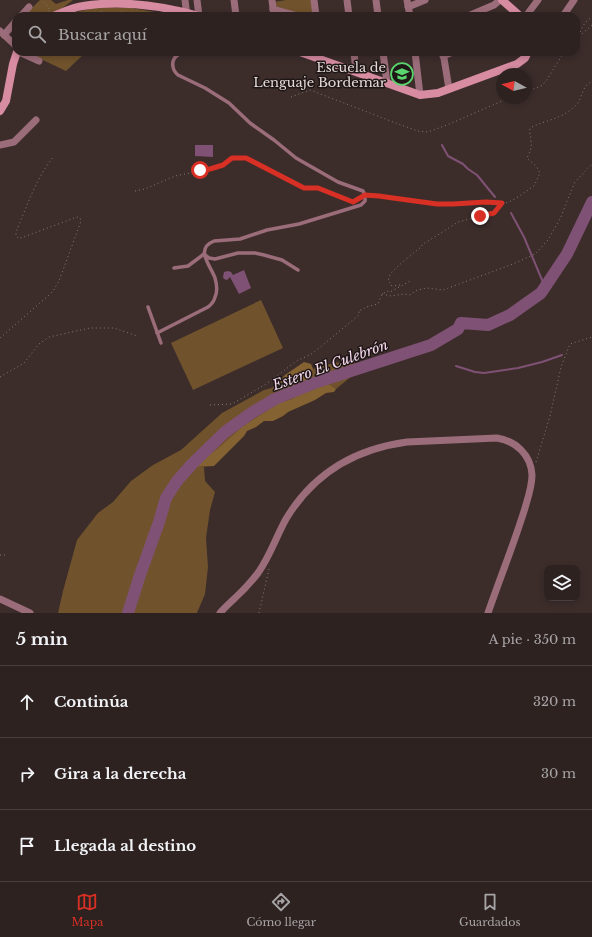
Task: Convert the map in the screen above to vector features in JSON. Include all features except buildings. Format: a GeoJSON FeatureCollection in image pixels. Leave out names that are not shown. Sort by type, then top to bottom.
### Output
{"type":"FeatureCollection","features":[{"type":"Feature","properties":{"kind":"street"},"geometry":{"type":"LineString","coordinates":[[184,0],[186,12]]}},
{"type":"Feature","properties":{"kind":"street"},"geometry":{"type":"LineString","coordinates":[[197,0],[198,12]]}},
{"type":"Feature","properties":{"kind":"street"},"geometry":{"type":"LineString","coordinates":[[234,0],[236,12]]}},
{"type":"Feature","properties":{"kind":"street"},"geometry":{"type":"LineString","coordinates":[[272,0],[274,12]]}},
{"type":"Feature","properties":{"kind":"street"},"geometry":{"type":"LineString","coordinates":[[314,0],[316,12]]}},
{"type":"Feature","properties":{"kind":"street"},"geometry":{"type":"LineString","coordinates":[[347,0],[348,12]]}},
{"type":"Feature","properties":{"kind":"street"},"geometry":{"type":"LineString","coordinates":[[376,0],[378,12]]}},
{"type":"Feature","properties":{"kind":"street"},"geometry":{"type":"LineString","coordinates":[[408,4],[425,0]]}},
{"type":"Feature","properties":{"kind":"street"},"geometry":{"type":"LineString","coordinates":[[529,12],[538,0]]}},
{"type":"Feature","properties":{"kind":"street"},"geometry":{"type":"LineString","coordinates":[[566,12],[574,0]]}},
{"type":"Feature","properties":{"kind":"street"},"geometry":{"type":"LineString","coordinates":[[477,12],[505,1],[516,12]]}},
{"type":"Feature","properties":{"kind":"street"},"geometry":{"type":"LineString","coordinates":[[64,12],[81,3],[139,5],[170,9],[180,12]]}},
{"type":"Feature","properties":{"kind":"street"},"geometry":{"type":"LineString","coordinates":[[25,12],[29,7]]}},
{"type":"Feature","properties":{"kind":"street"},"geometry":{"type":"LineString","coordinates":[[12,24],[2,33],[12,42]]}},
{"type":"Feature","properties":{"kind":"street"},"geometry":{"type":"LineString","coordinates":[[0,111],[16,56]]}},
{"type":"Feature","properties":{"kind":"street"},"geometry":{"type":"LineString","coordinates":[[26,56],[39,62]]}},
{"type":"Feature","properties":{"kind":"street"},"geometry":{"type":"LineString","coordinates":[[311,56],[420,95],[433,94],[449,89],[517,64],[526,56]]}},
{"type":"Feature","properties":{"kind":"street"},"geometry":{"type":"LineString","coordinates":[[323,56],[324,61]]}},
{"type":"Feature","properties":{"kind":"street"},"geometry":{"type":"LineString","coordinates":[[354,56],[356,72]]}},
{"type":"Feature","properties":{"kind":"street"},"geometry":{"type":"LineString","coordinates":[[384,56],[387,83]]}},
{"type":"Feature","properties":{"kind":"street"},"geometry":{"type":"LineString","coordinates":[[415,56],[420,95]]}},
{"type":"Feature","properties":{"kind":"street"},"geometry":{"type":"LineString","coordinates":[[443,56],[449,89]]}},
{"type":"Feature","properties":{"kind":"street"},"geometry":{"type":"LineString","coordinates":[[0,145],[14,142],[36,120]]}},
{"type":"Feature","properties":{"kind":"street"},"geometry":{"type":"LineString","coordinates":[[220,613],[243,591],[258,573],[270,553],[285,520],[300,500],[317,482],[336,466],[370,450],[394,444],[407,442],[492,438],[502,439],[521,449],[530,464],[532,480],[522,517],[488,613]]}},
{"type":"Feature","properties":{"kind":"street"},"geometry":{"type":"LineString","coordinates":[[0,599],[30,613]]}},
{"type":"Feature","properties":{"kind":"lane"},"geometry":{"type":"LineString","coordinates":[[157,334],[208,307],[214,300],[217,289],[216,284],[204,254],[208,244],[214,241],[240,239],[267,230],[299,224],[361,204],[365,201],[363,191],[338,182],[296,158],[250,123],[229,103],[205,88],[178,75],[172,67],[173,61],[178,56]]}},
{"type":"Feature","properties":{"kind":"lane"},"geometry":{"type":"LineString","coordinates":[[204,254],[209,258],[215,259],[238,253],[255,253],[282,260],[298,270]]}},
{"type":"Feature","properties":{"kind":"lane"},"geometry":{"type":"LineString","coordinates":[[174,268],[188,266],[204,254]]}},
{"type":"Feature","properties":{"kind":"lane"},"geometry":{"type":"LineString","coordinates":[[148,307],[161,343]]}},
{"type":"Feature","properties":{"kind":"path"},"geometry":{"type":"LineString","coordinates":[[43,1],[50,10],[47,12]]}},
{"type":"Feature","properties":{"kind":"path"},"geometry":{"type":"LineString","coordinates":[[580,33],[585,23],[592,17]]}},
{"type":"Feature","properties":{"kind":"path"},"geometry":{"type":"LineString","coordinates":[[580,35],[592,25]]}},
{"type":"Feature","properties":{"kind":"path"},"geometry":{"type":"LineString","coordinates":[[532,90],[541,86],[546,81],[561,56]]}},
{"type":"Feature","properties":{"kind":"path"},"geometry":{"type":"LineString","coordinates":[[135,191],[145,189],[175,176],[223,165],[232,158],[246,158],[304,188],[318,188],[353,202],[365,195],[437,204],[510,202],[534,186],[540,173],[536,166],[528,158],[531,150],[529,133],[530,128],[537,124],[559,118],[568,113],[578,103],[585,86],[592,81]]}},
{"type":"Feature","properties":{"kind":"path"},"geometry":{"type":"LineString","coordinates":[[291,97],[310,90],[401,125],[418,131],[428,132],[496,104]]}},
{"type":"Feature","properties":{"kind":"path"},"geometry":{"type":"LineString","coordinates":[[0,338],[53,291],[59,282],[81,221],[80,218],[77,217],[21,238],[16,236],[16,232],[38,180],[54,156]]}},
{"type":"Feature","properties":{"kind":"path"},"geometry":{"type":"LineString","coordinates":[[382,294],[391,296],[404,294],[410,295],[417,290],[427,288],[444,290],[513,264],[535,254],[548,240],[561,217],[566,201],[575,182],[592,164]]}},
{"type":"Feature","properties":{"kind":"path"},"geometry":{"type":"LineString","coordinates":[[401,285],[390,285],[388,278],[389,276],[423,244],[458,222],[494,213],[502,203]]}},
{"type":"Feature","properties":{"kind":"path"},"geometry":{"type":"LineString","coordinates":[[210,405],[232,404],[266,384],[298,360],[310,355],[318,349],[359,315],[359,310],[378,304],[382,294],[390,292],[412,280]]}},
{"type":"Feature","properties":{"kind":"path"},"geometry":{"type":"LineString","coordinates":[[0,378],[24,363],[39,344],[49,337],[90,328],[114,328],[137,336]]}},
{"type":"Feature","properties":{"kind":"path"},"geometry":{"type":"LineString","coordinates":[[536,465],[550,416],[561,367],[570,344],[592,337]]}},
{"type":"Feature","properties":{"kind":"path"},"geometry":{"type":"LineString","coordinates":[[0,556],[6,555]]}},
{"type":"Feature","properties":{"kind":"path"},"geometry":{"type":"LineString","coordinates":[[259,613],[270,566]]}},
{"type":"Feature","properties":{"kind":"shaded area"},"geometry":{"type":"Polygon","coordinates":[[[40,0],[51,0],[56,4],[73,0],[56,12],[28,12],[40,0]]]}},
{"type":"Feature","properties":{"kind":"shaded area"},"geometry":{"type":"Polygon","coordinates":[[[286,0],[311,0],[313,12],[294,12],[275,6],[274,2],[286,0]]]}},
{"type":"Feature","properties":{"kind":"shaded area"},"geometry":{"type":"Polygon","coordinates":[[[101,7],[132,8],[154,12],[77,12],[101,7]]]}},
{"type":"Feature","properties":{"kind":"shaded area"},"geometry":{"type":"Polygon","coordinates":[[[34,56],[82,56],[66,71],[34,56]]]}},
{"type":"Feature","properties":{"kind":"shaded area"},"geometry":{"type":"Polygon","coordinates":[[[195,145],[213,145],[213,157],[195,156],[195,145]]]}},
{"type":"Feature","properties":{"kind":"shaded area"},"geometry":{"type":"Polygon","coordinates":[[[244,270],[251,288],[239,294],[230,277],[227,280],[224,279],[224,272],[231,272],[233,275],[244,270]]]}},
{"type":"Feature","properties":{"kind":"shaded area"},"geometry":{"type":"Polygon","coordinates":[[[261,300],[283,348],[193,390],[171,343],[261,300]]]}},
{"type":"Feature","properties":{"kind":"shaded area"},"geometry":{"type":"Polygon","coordinates":[[[304,362],[311,364],[313,369],[311,376],[306,381],[284,385],[276,384],[285,375],[304,362]]]}},
{"type":"Feature","properties":{"kind":"shaded area"},"geometry":{"type":"Polygon","coordinates":[[[342,362],[370,365],[362,372],[353,375],[336,389],[329,384],[311,391],[302,392],[292,399],[279,403],[243,426],[195,467],[204,467],[205,481],[215,492],[210,510],[206,538],[208,567],[205,594],[197,613],[58,613],[77,540],[98,513],[113,502],[131,481],[153,465],[181,450],[222,413],[264,390],[272,388],[276,384],[284,385],[311,376],[313,369],[342,362]]]}},
{"type":"Feature","properties":{"kind":"shaded area"},"geometry":{"type":"Polygon","coordinates":[[[329,384],[336,389],[334,392],[326,393],[273,421],[264,421],[247,431],[244,436],[214,466],[195,467],[243,426],[279,403],[292,399],[302,392],[311,391],[329,384]]]}},
{"type":"Feature","properties":{"kind":"waterway"},"geometry":{"type":"LineString","coordinates":[[442,145],[448,156],[463,164],[477,175],[495,197]]}},
{"type":"Feature","properties":{"kind":"waterway","name":"Estero El Culebrón"},"geometry":{"type":"LineString","coordinates":[[128,613],[166,498],[177,481],[192,464],[225,432],[253,412],[275,399],[317,382],[431,345],[458,329],[461,323],[488,325],[510,315],[541,293],[567,254],[592,202]]}},
{"type":"Feature","properties":{"kind":"waterway"},"geometry":{"type":"LineString","coordinates":[[511,213],[524,237],[545,287]]}},
{"type":"Feature","properties":{"kind":"waterway"},"geometry":{"type":"LineString","coordinates":[[456,366],[475,372],[484,373],[518,368],[562,355]]}},
{"type":"Feature","properties":{"kind":"place","name":"Escuela de Lenguaje Bordemar"},"geometry":{"type":"Point","coordinates":[402,74]}},
{"type":"Feature","properties":{"kind":"route"},"geometry":{"type":"LineString","coordinates":[[200,170],[223,165],[232,158],[246,158],[304,188],[318,188],[353,202],[365,195],[415,200],[437,204],[470,204],[486,202],[502,203],[494,213],[480,216]]}}]}
